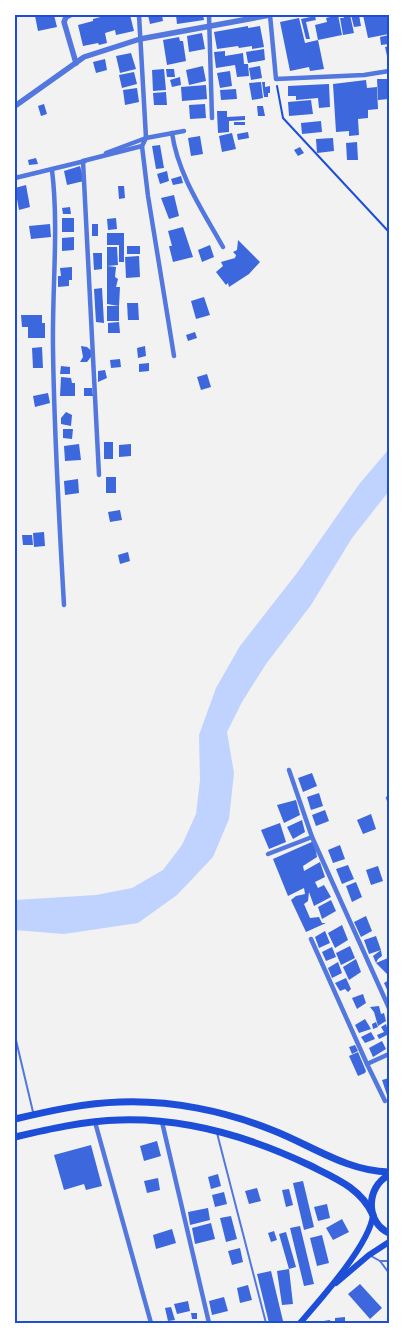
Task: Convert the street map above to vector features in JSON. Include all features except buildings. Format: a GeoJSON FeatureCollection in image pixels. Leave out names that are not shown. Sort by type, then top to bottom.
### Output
{"type":"FeatureCollection","features":[{"type":"Feature","properties":{"kind":"main road"},"geometry":{"type":"LineString","coordinates":[[15,1119],[72,1107],[120,1102],[147,1102],[197,1109],[225,1114],[259,1125],[351,1166],[389,1174]]}},
{"type":"Feature","properties":{"kind":"main road"},"geometry":{"type":"LineString","coordinates":[[15,1137],[57,1127],[118,1120],[184,1124],[217,1131],[260,1144],[332,1176],[361,1196],[368,1204],[378,1225],[389,1234]]}},
{"type":"Feature","properties":{"kind":"main road"},"geometry":{"type":"LineString","coordinates":[[300,1323],[326,1292],[368,1232],[372,1224],[373,1215],[371,1205],[372,1194],[377,1185],[389,1174]]}},
{"type":"Feature","properties":{"kind":"main road"},"geometry":{"type":"LineString","coordinates":[[326,1292],[369,1255],[389,1242]]}},
{"type":"Feature","properties":{"kind":"street"},"geometry":{"type":"LineString","coordinates":[[70,15],[66,17],[64,22],[76,63]]}},
{"type":"Feature","properties":{"kind":"street"},"geometry":{"type":"LineString","coordinates":[[139,15],[146,138],[142,146],[148,196],[174,356]]}},
{"type":"Feature","properties":{"kind":"street"},"geometry":{"type":"LineString","coordinates":[[208,15],[212,118]]}},
{"type":"Feature","properties":{"kind":"street"},"geometry":{"type":"LineString","coordinates":[[15,106],[89,54],[140,39],[270,15],[276,79],[389,72]]}},
{"type":"Feature","properties":{"kind":"street"},"geometry":{"type":"LineString","coordinates":[[83,162],[146,138],[184,131]]}},
{"type":"Feature","properties":{"kind":"street"},"geometry":{"type":"LineString","coordinates":[[172,133],[174,149],[181,170],[223,247]]}},
{"type":"Feature","properties":{"kind":"street"},"geometry":{"type":"LineString","coordinates":[[15,178],[142,146]]}},
{"type":"Feature","properties":{"kind":"street"},"geometry":{"type":"LineString","coordinates":[[83,162],[99,475]]}},
{"type":"Feature","properties":{"kind":"street"},"geometry":{"type":"LineString","coordinates":[[52,170],[54,195],[53,347],[55,426],[64,605]]}},
{"type":"Feature","properties":{"kind":"street"},"geometry":{"type":"LineString","coordinates":[[289,770],[312,837],[389,1008]]}},
{"type":"Feature","properties":{"kind":"street"},"geometry":{"type":"LineString","coordinates":[[268,854],[312,837]]}},
{"type":"Feature","properties":{"kind":"street"},"geometry":{"type":"LineString","coordinates":[[311,940],[385,1101]]}},
{"type":"Feature","properties":{"kind":"street"},"geometry":{"type":"LineString","coordinates":[[367,1064],[389,1054]]}},
{"type":"Feature","properties":{"kind":"street"},"geometry":{"type":"LineString","coordinates":[[95,1122],[151,1323]]}},
{"type":"Feature","properties":{"kind":"street"},"geometry":{"type":"LineString","coordinates":[[162,1122],[209,1323]]}},
{"type":"Feature","properties":{"kind":"lane"},"geometry":{"type":"LineString","coordinates":[[15,1036],[34,1114]]}},
{"type":"Feature","properties":{"kind":"lane"},"geometry":{"type":"LineString","coordinates":[[217,1131],[266,1323]]}},
{"type":"Feature","properties":{"kind":"lane"},"geometry":{"type":"LineString","coordinates":[[369,1255],[380,1261],[389,1273]]}},
{"type":"Feature","properties":{"kind":"lane"},"geometry":{"type":"LineString","coordinates":[[380,1261],[389,1261]]}},
{"type":"Feature","properties":{"kind":"path"},"geometry":{"type":"LineString","coordinates":[[276,79],[277,95],[283,118],[389,232]]}},
{"type":"Feature","properties":{"kind":"water"},"geometry":{"type":"Polygon","coordinates":[[[389,449],[389,491],[352,538],[311,605],[266,664],[242,702],[227,732],[234,773],[229,819],[213,857],[177,895],[138,923],[64,934],[15,930],[15,900],[96,895],[132,888],[163,870],[182,845],[196,814],[200,780],[199,735],[216,688],[240,646],[297,573],[360,483],[389,449]]]}}]}
